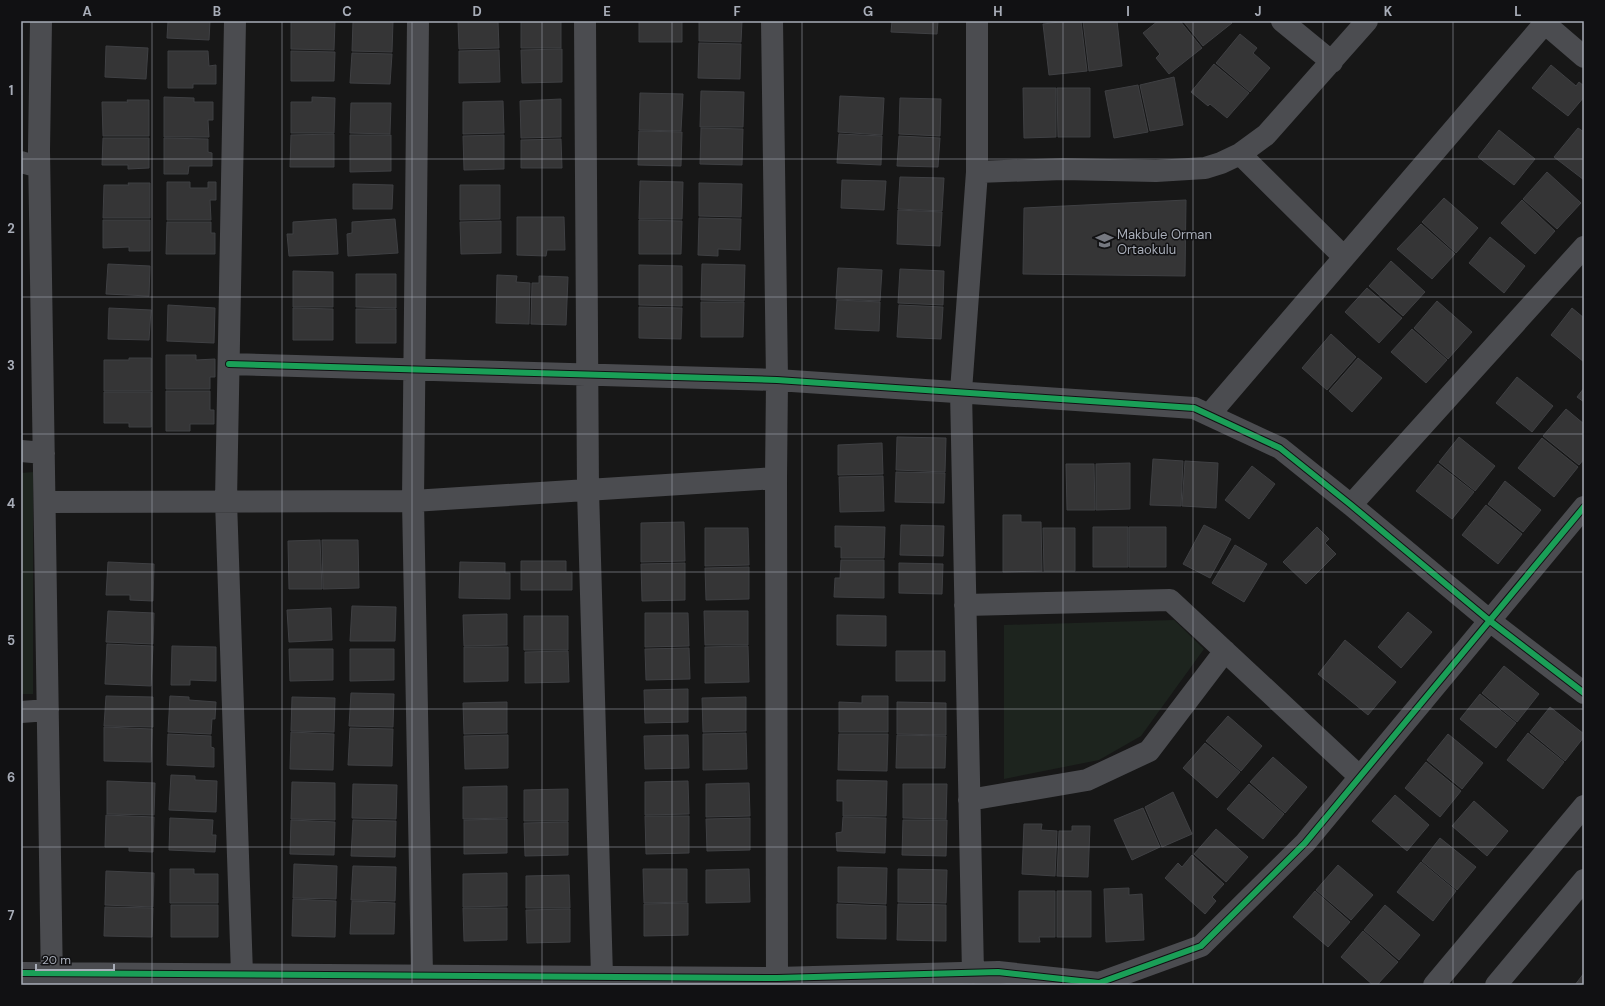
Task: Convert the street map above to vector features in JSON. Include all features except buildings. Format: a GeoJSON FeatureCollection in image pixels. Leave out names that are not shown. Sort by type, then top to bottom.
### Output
{"type":"FeatureCollection","features":[{"type":"Feature","properties":{"kind":"street"},"geometry":{"type":"LineString","coordinates":[[42,21],[30,164],[44,453],[52,979]]}},
{"type":"Feature","properties":{"kind":"street"},"geometry":{"type":"LineString","coordinates":[[234,21],[226,501],[242,974]]}},
{"type":"Feature","properties":{"kind":"street"},"geometry":{"type":"LineString","coordinates":[[418,21],[413,501],[422,975]]}},
{"type":"Feature","properties":{"kind":"street"},"geometry":{"type":"LineString","coordinates":[[585,21],[588,490],[602,976]]}},
{"type":"Feature","properties":{"kind":"street"},"geometry":{"type":"LineString","coordinates":[[772,21],[777,380],[777,981]]}},
{"type":"Feature","properties":{"kind":"street"},"geometry":{"type":"LineString","coordinates":[[973,973],[961,391],[977,172],[977,21]]}},
{"type":"Feature","properties":{"kind":"street"},"geometry":{"type":"LineString","coordinates":[[1282,21],[1332,62]]}},
{"type":"Feature","properties":{"kind":"street"},"geometry":{"type":"LineString","coordinates":[[977,172],[1063,169],[1156,171],[1205,168],[1221,163],[1240,154],[1266,135],[1367,21]]}},
{"type":"Feature","properties":{"kind":"street"},"geometry":{"type":"LineString","coordinates":[[1209,415],[1543,22],[1584,57]]}},
{"type":"Feature","properties":{"kind":"street"},"geometry":{"type":"LineString","coordinates":[[1240,154],[1344,257]]}},
{"type":"Feature","properties":{"kind":"street"},"geometry":{"type":"LineString","coordinates":[[1352,504],[1584,247]]}},
{"type":"Feature","properties":{"kind":"street"},"geometry":{"type":"LineString","coordinates":[[229,364],[777,380],[961,391],[1194,408],[1280,448],[1352,504],[1490,621],[1584,693]]}},
{"type":"Feature","properties":{"kind":"street"},"geometry":{"type":"LineString","coordinates":[[21,451],[44,453]]}},
{"type":"Feature","properties":{"kind":"street"},"geometry":{"type":"LineString","coordinates":[[45,502],[413,501],[776,478]]}},
{"type":"Feature","properties":{"kind":"street"},"geometry":{"type":"LineString","coordinates":[[21,973],[52,979],[242,974],[422,975],[460,980],[602,976],[777,981],[998,972],[1098,983],[1201,946],[1305,843],[1584,507]]}},
{"type":"Feature","properties":{"kind":"street"},"geometry":{"type":"LineString","coordinates":[[965,605],[1170,600],[1360,777]]}},
{"type":"Feature","properties":{"kind":"street"},"geometry":{"type":"LineString","coordinates":[[969,800],[1086,780],[1148,751],[1225,651]]}},
{"type":"Feature","properties":{"kind":"street"},"geometry":{"type":"LineString","coordinates":[[21,712],[48,710]]}},
{"type":"Feature","properties":{"kind":"street"},"geometry":{"type":"LineString","coordinates":[[1434,985],[1584,806]]}},
{"type":"Feature","properties":{"kind":"street"},"geometry":{"type":"LineString","coordinates":[[1496,985],[1584,880]]}},
{"type":"Feature","properties":{"kind":"shaded area"},"geometry":{"type":"Polygon","coordinates":[[[33,472],[33,694],[21,694],[21,473],[33,472]]]}},
{"type":"Feature","properties":{"kind":"shaded area"},"geometry":{"type":"Polygon","coordinates":[[[1174,620],[1204,649],[1141,736],[1099,760],[1004,779],[1004,625],[1174,620]]]}},
{"type":"Feature","properties":{"kind":"cycle path"},"geometry":{"type":"LineString","coordinates":[[229,364],[777,380],[1194,408],[1280,448],[1490,621],[1584,693]]}},
{"type":"Feature","properties":{"kind":"cycle path"},"geometry":{"type":"LineString","coordinates":[[21,973],[777,978],[998,972],[1099,983],[1201,946],[1305,843],[1584,507]]}},
{"type":"Feature","properties":{"kind":"place","name":"Makbule Orman Ortaokulu"},"geometry":{"type":"Point","coordinates":[1104,241]}}]}
